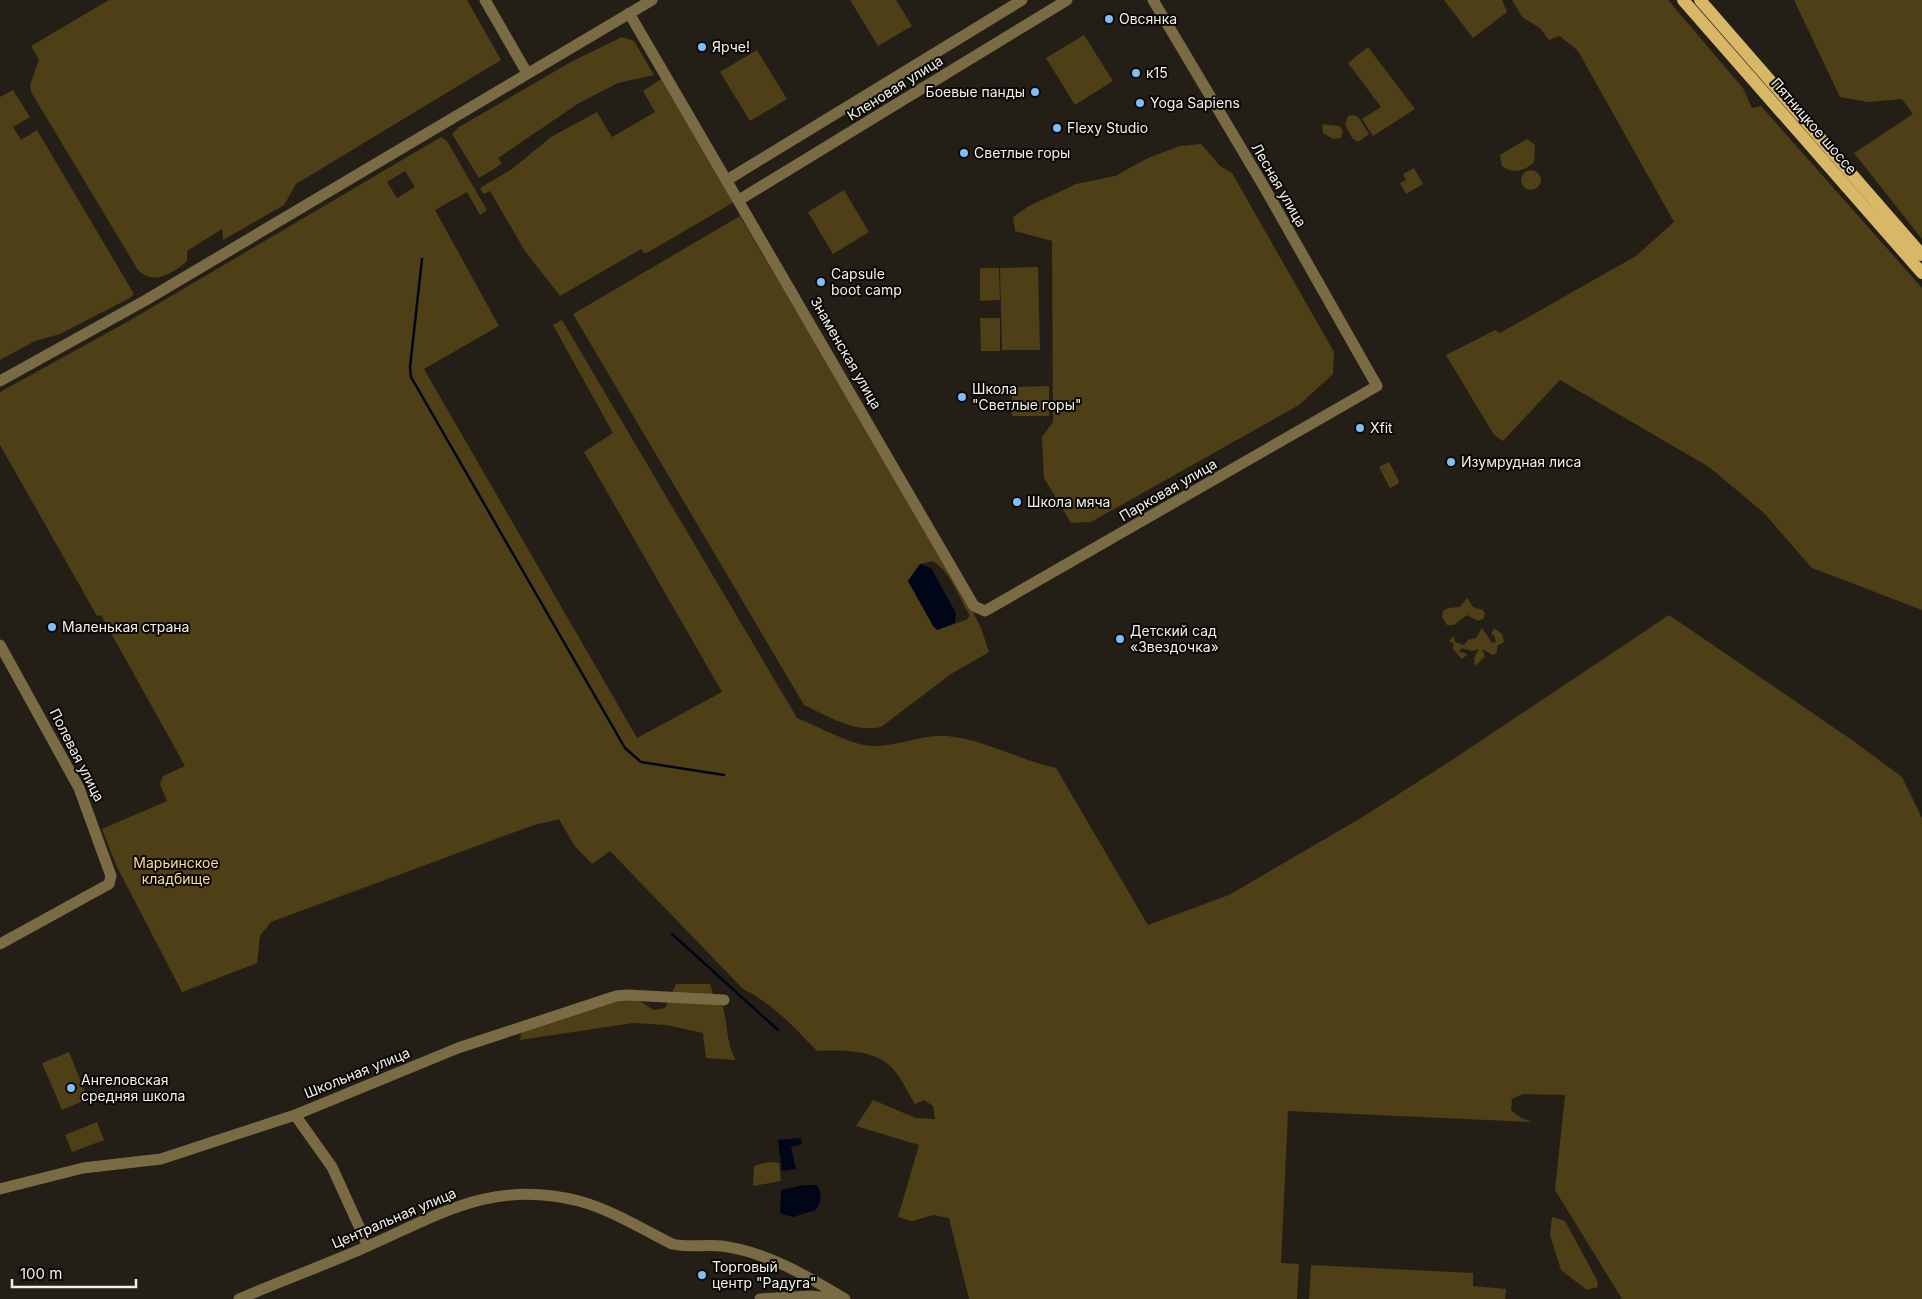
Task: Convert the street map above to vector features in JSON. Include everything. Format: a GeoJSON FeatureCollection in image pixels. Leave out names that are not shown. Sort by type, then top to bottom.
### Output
{"type":"FeatureCollection","features":[{"type":"Feature","properties":{"kind":"main road","name":"Пятницкое шоссе"},"geometry":{"type":"LineString","coordinates":[[1683,0],[1922,273]]}},
{"type":"Feature","properties":{"kind":"main road","name":"Пятницкое шоссе"},"geometry":{"type":"LineString","coordinates":[[1700,0],[1922,255]]}},
{"type":"Feature","properties":{"kind":"street"},"geometry":{"type":"LineString","coordinates":[[485,0],[526,73]]}},
{"type":"Feature","properties":{"kind":"street"},"geometry":{"type":"LineString","coordinates":[[0,381],[146,300],[652,0]]}},
{"type":"Feature","properties":{"kind":"street","name":"Кленовая улица"},"geometry":{"type":"LineString","coordinates":[[728,180],[1022,0]]}},
{"type":"Feature","properties":{"kind":"street","name":"Кленовая улица"},"geometry":{"type":"LineString","coordinates":[[739,200],[1067,0]]}},
{"type":"Feature","properties":{"kind":"street","name":"Лесная улица"},"geometry":{"type":"LineString","coordinates":[[1153,0],[1377,386]]}},
{"type":"Feature","properties":{"kind":"street","name":"Знаменская улица"},"geometry":{"type":"LineString","coordinates":[[629,14],[728,180],[974,606]]}},
{"type":"Feature","properties":{"kind":"street","name":"Парковая улица"},"geometry":{"type":"LineString","coordinates":[[974,606],[981,611],[990,610],[1377,386]]}},
{"type":"Feature","properties":{"kind":"street","name":"Полевая улица"},"geometry":{"type":"LineString","coordinates":[[0,645],[79,788],[110,870],[109,884],[0,944]]}},
{"type":"Feature","properties":{"kind":"street","name":"Школьная улица"},"geometry":{"type":"LineString","coordinates":[[0,1189],[83,1168],[161,1159],[295,1115],[458,1048],[609,998],[628,994],[724,1000]]}},
{"type":"Feature","properties":{"kind":"street"},"geometry":{"type":"LineString","coordinates":[[295,1115],[332,1167],[368,1246]]}},
{"type":"Feature","properties":{"kind":"street","name":"Центральная улица"},"geometry":{"type":"LineString","coordinates":[[239,1299],[368,1246],[438,1213],[473,1200],[513,1195],[558,1197],[599,1207],[672,1244],[734,1248],[787,1266],[844,1299]]}},
{"type":"Feature","properties":{"kind":"street"},"geometry":{"type":"LineString","coordinates":[[760,1299],[810,1296],[844,1299]]}},
{"type":"Feature","properties":{"kind":"green space"},"geometry":{"type":"Polygon","coordinates":[[[109,0],[467,0],[501,60],[296,184],[284,205],[223,240],[222,229],[187,251],[187,261],[176,270],[163,276],[150,277],[138,270],[31,92],[30,85],[39,60],[31,46],[109,0]]]}},
{"type":"Feature","properties":{"kind":"green space"},"geometry":{"type":"Polygon","coordinates":[[[850,0],[896,0],[912,26],[878,46],[850,0]]]}},
{"type":"Feature","properties":{"kind":"green space"},"geometry":{"type":"Polygon","coordinates":[[[1444,0],[1502,0],[1507,12],[1473,38],[1444,0]]]}},
{"type":"Feature","properties":{"kind":"green space"},"geometry":{"type":"Polygon","coordinates":[[[1512,0],[1668,0],[1743,88],[1752,108],[1761,106],[1922,288],[1922,610],[1812,568],[1763,512],[1709,467],[1560,380],[1503,441],[1494,435],[1446,355],[1495,330],[1500,333],[1636,256],[1674,222],[1578,51],[1560,36],[1549,40],[1540,28],[1522,17],[1512,0]]]}},
{"type":"Feature","properties":{"kind":"green space"},"geometry":{"type":"Polygon","coordinates":[[[1794,0],[1922,0],[1922,239],[1854,153],[1913,114],[1902,99],[1868,102],[1840,97],[1794,0]]]}},
{"type":"Feature","properties":{"kind":"green space"},"geometry":{"type":"Polygon","coordinates":[[[1084,35],[1113,81],[1075,105],[1046,58],[1084,35]]]}},
{"type":"Feature","properties":{"kind":"green space"},"geometry":{"type":"Polygon","coordinates":[[[622,37],[634,41],[654,75],[618,83],[579,103],[498,158],[502,164],[479,178],[452,134],[459,127],[571,62],[622,37]]]}},
{"type":"Feature","properties":{"kind":"green space"},"geometry":{"type":"Polygon","coordinates":[[[1368,47],[1415,109],[1373,136],[1362,119],[1381,107],[1348,63],[1368,47]]]}},
{"type":"Feature","properties":{"kind":"green space"},"geometry":{"type":"Polygon","coordinates":[[[757,50],[787,99],[750,121],[720,72],[757,50]]]}},
{"type":"Feature","properties":{"kind":"green space"},"geometry":{"type":"Polygon","coordinates":[[[661,79],[734,202],[645,254],[641,249],[560,296],[525,251],[490,191],[484,194],[480,188],[512,169],[551,137],[597,112],[612,137],[655,112],[643,91],[661,79]]]}},
{"type":"Feature","properties":{"kind":"green space"},"geometry":{"type":"Polygon","coordinates":[[[13,90],[30,117],[13,127],[21,140],[37,130],[134,294],[130,298],[60,334],[35,341],[0,360],[0,97],[13,90]]]}},
{"type":"Feature","properties":{"kind":"green space"},"geometry":{"type":"Polygon","coordinates":[[[1348,116],[1358,117],[1369,134],[1358,142],[1352,138],[1345,124],[1348,116]]]}},
{"type":"Feature","properties":{"kind":"green space"},"geometry":{"type":"Polygon","coordinates":[[[1322,124],[1340,126],[1343,132],[1341,138],[1333,139],[1323,133],[1322,124]]]}},
{"type":"Feature","properties":{"kind":"green space","name":"Марьинское кладбище"},"geometry":{"type":"Polygon","coordinates":[[[441,137],[447,141],[487,210],[480,215],[467,192],[435,210],[499,326],[424,369],[637,738],[722,692],[584,452],[613,433],[553,325],[562,320],[797,718],[840,737],[864,745],[895,744],[926,737],[947,736],[989,746],[1056,768],[1148,925],[1229,895],[1361,818],[1452,760],[1669,615],[1852,740],[1902,777],[1922,818],[1922,1299],[1622,1299],[1555,1190],[1565,1095],[1523,1094],[1512,1099],[1511,1110],[1521,1118],[1532,1122],[1288,1111],[1281,1263],[1299,1264],[1297,1299],[969,1299],[949,1218],[933,1215],[912,1221],[898,1217],[919,1145],[856,1126],[873,1100],[916,1118],[935,1119],[933,1106],[924,1100],[915,1104],[902,1081],[890,1066],[872,1055],[850,1051],[817,1051],[774,1009],[743,989],[610,851],[592,864],[574,845],[559,819],[534,825],[271,922],[260,936],[257,963],[182,992],[116,865],[102,829],[167,801],[160,784],[163,776],[185,766],[101,615],[97,616],[0,445],[0,392],[127,322],[441,137]],[[405,171],[387,182],[397,198],[415,187],[405,171]]]}},
{"type":"Feature","properties":{"kind":"green space"},"geometry":{"type":"Polygon","coordinates":[[[1527,139],[1535,145],[1534,162],[1527,168],[1519,171],[1506,169],[1502,166],[1500,155],[1527,139]]]}},
{"type":"Feature","properties":{"kind":"green space"},"geometry":{"type":"Polygon","coordinates":[[[1201,144],[1220,166],[1232,173],[1334,352],[1333,374],[1299,405],[1091,522],[1071,523],[1044,478],[1042,437],[1053,422],[1052,241],[1015,231],[1013,217],[1029,206],[1076,184],[1115,176],[1148,158],[1180,146],[1201,144]]]}},
{"type":"Feature","properties":{"kind":"green space"},"geometry":{"type":"Polygon","coordinates":[[[1414,168],[1423,184],[1406,194],[1400,183],[1406,180],[1403,174],[1414,168]]]}},
{"type":"Feature","properties":{"kind":"green space"},"geometry":{"type":"Polygon","coordinates":[[[1531,170],[1538,173],[1541,180],[1538,187],[1531,190],[1524,187],[1521,180],[1524,173],[1531,170]]]}},
{"type":"Feature","properties":{"kind":"green space"},"geometry":{"type":"Polygon","coordinates":[[[844,190],[869,232],[833,254],[808,212],[844,190]]]}},
{"type":"Feature","properties":{"kind":"green space"},"geometry":{"type":"Polygon","coordinates":[[[740,216],[972,610],[981,628],[989,652],[951,674],[881,727],[861,728],[851,726],[804,705],[573,314],[740,216]],[[933,561],[920,564],[908,581],[937,630],[966,620],[970,616],[950,578],[933,561]]]}},
{"type":"Feature","properties":{"kind":"green space"},"geometry":{"type":"Polygon","coordinates":[[[1038,267],[1040,350],[1002,350],[1000,268],[1038,267]]]}},
{"type":"Feature","properties":{"kind":"green space"},"geometry":{"type":"Polygon","coordinates":[[[980,268],[999,268],[1000,300],[980,301],[980,268]]]}},
{"type":"Feature","properties":{"kind":"green space"},"geometry":{"type":"Polygon","coordinates":[[[980,318],[1000,318],[1000,351],[981,351],[980,318]]]}},
{"type":"Feature","properties":{"kind":"green space"},"geometry":{"type":"Polygon","coordinates":[[[1049,386],[1049,416],[1012,416],[1012,387],[1049,386]]]}},
{"type":"Feature","properties":{"kind":"green space"},"geometry":{"type":"Polygon","coordinates":[[[1389,462],[1399,481],[1398,484],[1390,488],[1379,467],[1389,462]]]}},
{"type":"Feature","properties":{"kind":"green space"},"geometry":{"type":"Polygon","coordinates":[[[1467,598],[1473,607],[1483,610],[1485,614],[1483,619],[1478,621],[1467,615],[1454,625],[1447,625],[1442,617],[1443,611],[1448,608],[1460,607],[1467,598]]]}},
{"type":"Feature","properties":{"kind":"green space"},"geometry":{"type":"Polygon","coordinates":[[[1482,628],[1492,643],[1496,642],[1494,635],[1491,634],[1494,628],[1502,634],[1504,642],[1497,646],[1497,652],[1493,655],[1482,649],[1485,657],[1475,666],[1474,658],[1479,649],[1472,651],[1462,648],[1459,652],[1467,655],[1462,659],[1453,649],[1454,644],[1449,641],[1454,636],[1455,642],[1464,645],[1468,640],[1476,638],[1482,628]]]}},
{"type":"Feature","properties":{"kind":"green space"},"geometry":{"type":"Polygon","coordinates":[[[676,984],[710,984],[716,1003],[723,1007],[729,1041],[736,1060],[706,1058],[703,1033],[666,1025],[633,1023],[520,1040],[521,1033],[582,1010],[616,1001],[630,1000],[641,1002],[654,1010],[665,1008],[676,984]]]}},
{"type":"Feature","properties":{"kind":"green space"},"geometry":{"type":"Polygon","coordinates":[[[69,1052],[88,1099],[62,1110],[42,1063],[69,1052]]]}},
{"type":"Feature","properties":{"kind":"green space"},"geometry":{"type":"Polygon","coordinates":[[[97,1122],[104,1140],[72,1152],[65,1135],[97,1122]]]}},
{"type":"Feature","properties":{"kind":"green space"},"geometry":{"type":"Polygon","coordinates":[[[769,1162],[779,1163],[781,1181],[753,1186],[754,1166],[769,1162]]]}},
{"type":"Feature","properties":{"kind":"green space"},"geometry":{"type":"Polygon","coordinates":[[[1552,1217],[1565,1221],[1597,1280],[1598,1287],[1587,1290],[1561,1270],[1550,1235],[1552,1217]]]}},
{"type":"Feature","properties":{"kind":"green space"},"geometry":{"type":"Polygon","coordinates":[[[1311,1265],[1473,1273],[1473,1286],[1506,1289],[1505,1299],[1309,1299],[1311,1265]]]}},
{"type":"Feature","properties":{"kind":"water"},"geometry":{"type":"Polygon","coordinates":[[[920,564],[931,568],[956,613],[955,623],[937,630],[933,626],[908,581],[920,564]]]}},
{"type":"Feature","properties":{"kind":"water"},"geometry":{"type":"Polygon","coordinates":[[[801,1138],[802,1144],[791,1147],[796,1169],[782,1171],[778,1140],[801,1138]]]}},
{"type":"Feature","properties":{"kind":"water"},"geometry":{"type":"Polygon","coordinates":[[[804,1185],[817,1185],[819,1188],[821,1198],[816,1210],[793,1217],[780,1213],[781,1190],[804,1185]]]}},
{"type":"Feature","properties":{"kind":"waterway"},"geometry":{"type":"LineString","coordinates":[[422,259],[410,367],[411,377],[625,748],[641,762],[724,775]]}},
{"type":"Feature","properties":{"kind":"waterway"},"geometry":{"type":"LineString","coordinates":[[672,934],[778,1030]]}},
{"type":"Feature","properties":{"kind":"place","name":"Овсянка"},"geometry":{"type":"Point","coordinates":[1109,19]}},
{"type":"Feature","properties":{"kind":"place","name":"Ярче!"},"geometry":{"type":"Point","coordinates":[702,47]}},
{"type":"Feature","properties":{"kind":"place","name":"к15"},"geometry":{"type":"Point","coordinates":[1136,73]}},
{"type":"Feature","properties":{"kind":"place","name":"Боевые панды"},"geometry":{"type":"Point","coordinates":[1035,92]}},
{"type":"Feature","properties":{"kind":"place","name":"Yoga Sapiens"},"geometry":{"type":"Point","coordinates":[1140,103]}},
{"type":"Feature","properties":{"kind":"place","name":"Flexy Studio"},"geometry":{"type":"Point","coordinates":[1057,128]}},
{"type":"Feature","properties":{"kind":"place","name":"Светлые горы"},"geometry":{"type":"Point","coordinates":[964,153]}},
{"type":"Feature","properties":{"kind":"place","name":"Capsule boot camp"},"geometry":{"type":"Point","coordinates":[821,282]}},
{"type":"Feature","properties":{"kind":"place","name":"Школа \"Светлые горы\""},"geometry":{"type":"Point","coordinates":[962,397]}},
{"type":"Feature","properties":{"kind":"place","name":"Xfit"},"geometry":{"type":"Point","coordinates":[1360,428]}},
{"type":"Feature","properties":{"kind":"place","name":"Изумрудная лиса"},"geometry":{"type":"Point","coordinates":[1451,462]}},
{"type":"Feature","properties":{"kind":"place","name":"Школа мяча"},"geometry":{"type":"Point","coordinates":[1017,502]}},
{"type":"Feature","properties":{"kind":"place","name":"Маленькая страна"},"geometry":{"type":"Point","coordinates":[52,627]}},
{"type":"Feature","properties":{"kind":"place","name":"Детский сад «Звездочка»"},"geometry":{"type":"Point","coordinates":[1120,639]}},
{"type":"Feature","properties":{"kind":"place","name":"Ангеловская средняя школа"},"geometry":{"type":"Point","coordinates":[71,1088]}},
{"type":"Feature","properties":{"kind":"place","name":"Торговый центр \"Радуга\""},"geometry":{"type":"Point","coordinates":[702,1275]}}]}
